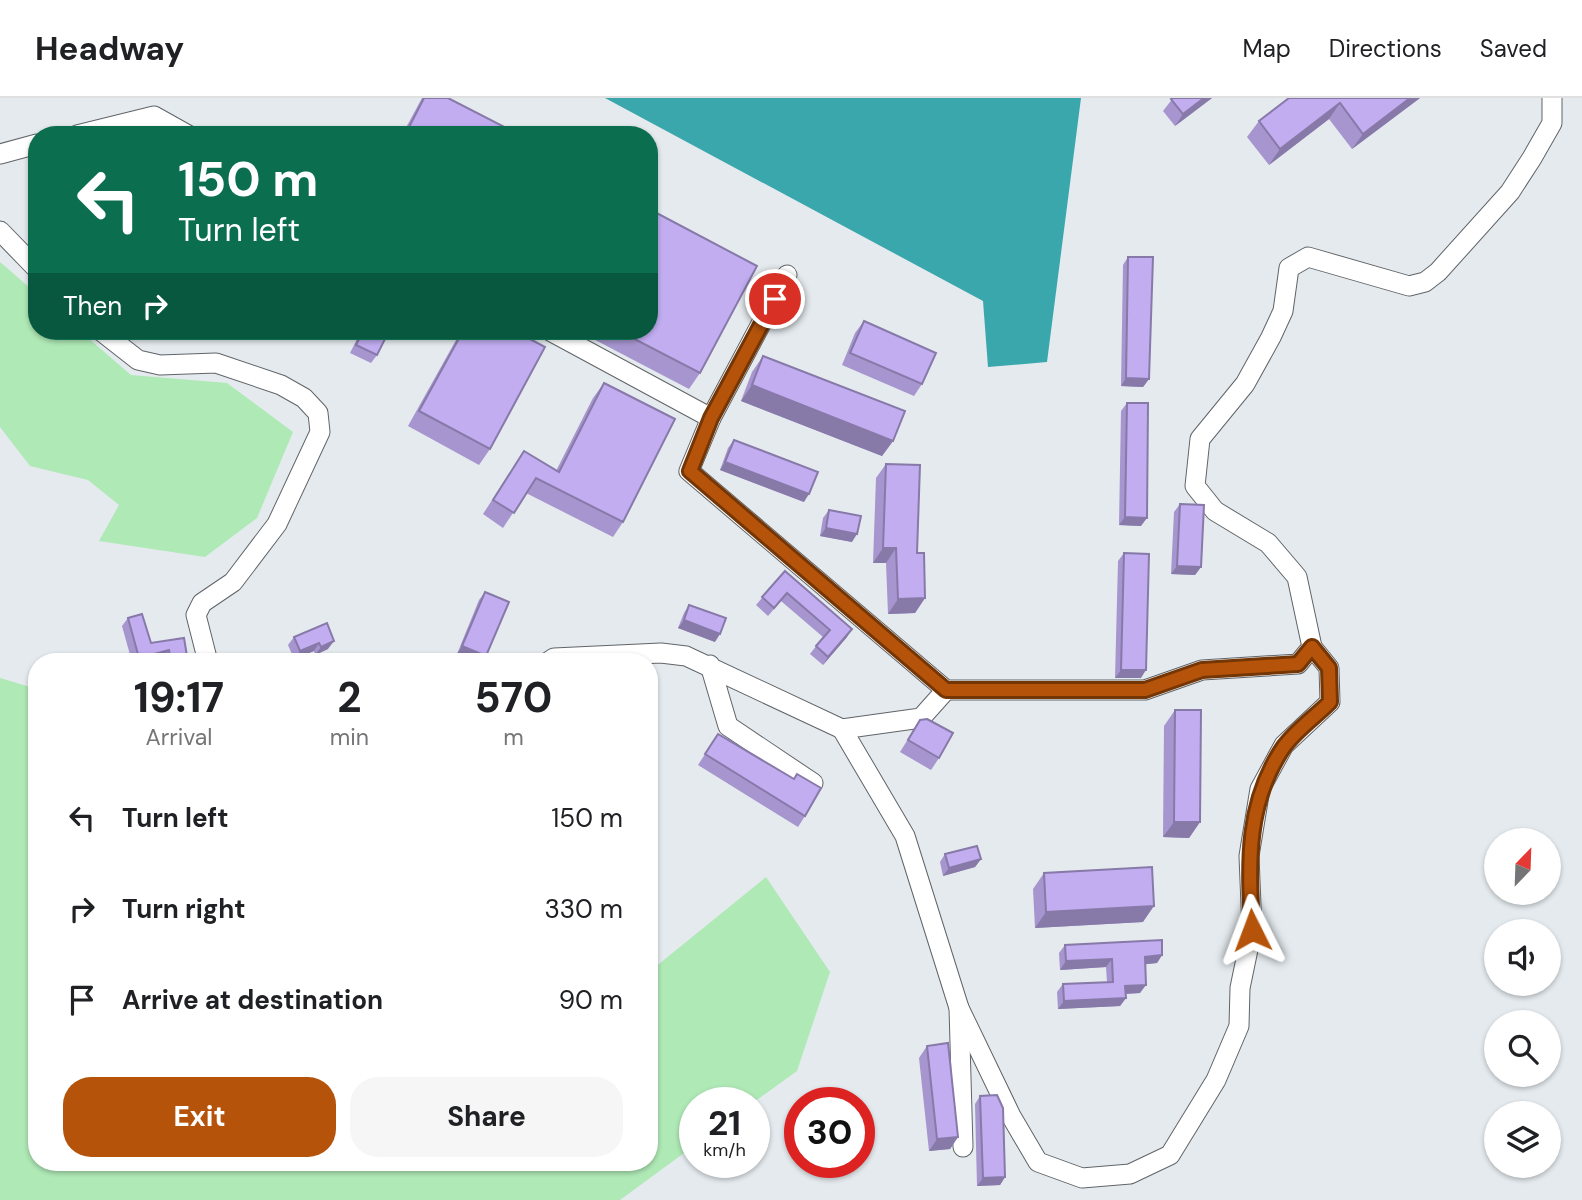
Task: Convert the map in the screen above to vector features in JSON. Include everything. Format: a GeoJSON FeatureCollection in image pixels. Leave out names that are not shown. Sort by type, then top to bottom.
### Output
{"type":"FeatureCollection","features":[{"type":"Feature","properties":{"kind":"street"},"geometry":{"type":"LineString","coordinates":[[658,653],[686,656],[710,665],[842,729],[905,836],[959,1008],[1011,1116],[1038,1162],[1082,1178],[1130,1174],[1170,1155],[1216,1080],[1239,1026],[1240,988],[1252,930],[1249,856],[1260,789],[1284,746],[1330,702],[1329,668],[1312,647],[1297,577],[1268,544],[1215,511],[1195,486],[1200,439],[1245,384],[1271,337],[1283,311],[1289,268],[1308,257],[1409,286],[1425,282],[1438,272],[1510,192],[1552,123],[1552,98]]}},
{"type":"Feature","properties":{"kind":"street"},"geometry":{"type":"LineString","coordinates":[[113,126],[154,116],[172,126]]}},
{"type":"Feature","properties":{"kind":"street"},"geometry":{"type":"LineString","coordinates":[[8,152],[28,146]]}},
{"type":"Feature","properties":{"kind":"street"},"geometry":{"type":"LineString","coordinates":[[0,231],[28,260]]}},
{"type":"Feature","properties":{"kind":"street"},"geometry":{"type":"LineString","coordinates":[[787,275],[711,418],[690,471],[946,690],[1145,690],[1202,670],[1298,664],[1312,647]]}},
{"type":"Feature","properties":{"kind":"street"},"geometry":{"type":"LineString","coordinates":[[113,340],[138,359],[160,365],[216,363],[281,385],[304,398],[318,413],[320,432],[277,524],[233,582],[202,603],[196,615],[206,653]]}},
{"type":"Feature","properties":{"kind":"street"},"geometry":{"type":"LineString","coordinates":[[567,340],[711,418]]}},
{"type":"Feature","properties":{"kind":"street"},"geometry":{"type":"LineString","coordinates":[[710,665],[728,726],[813,783]]}},
{"type":"Feature","properties":{"kind":"street"},"geometry":{"type":"LineString","coordinates":[[842,729],[921,718],[946,690]]}},
{"type":"Feature","properties":{"kind":"street"},"geometry":{"type":"LineString","coordinates":[[959,1008],[963,1147]]}},
{"type":"Feature","properties":{"kind":"green space"},"geometry":{"type":"Polygon","coordinates":[[[0,262],[28,286],[28,340],[90,340],[131,375],[227,383],[293,432],[257,518],[205,557],[99,541],[119,505],[88,480],[30,466],[0,427],[0,262]]]}},
{"type":"Feature","properties":{"kind":"green space"},"geometry":{"type":"Polygon","coordinates":[[[0,678],[28,686],[28,1171],[658,1171],[658,965],[766,877],[830,972],[797,1071],[770,1090],[770,1087],[679,1087],[679,1157],[620,1200],[0,1200],[0,678]]]}},
{"type":"Feature","properties":{"kind":"water"},"geometry":{"type":"Polygon","coordinates":[[[605,98],[1081,98],[1047,362],[988,367],[983,301],[605,98]]]}},
{"type":"Feature","properties":{"kind":"building"},"geometry":{"type":"Polygon","coordinates":[[[424,98],[448,98],[502,126],[410,126],[424,98]]]}},
{"type":"Feature","properties":{"kind":"building"},"geometry":{"type":"Polygon","coordinates":[[[1204,98],[1183,114],[1171,99],[1204,98]]]}},
{"type":"Feature","properties":{"kind":"building"},"geometry":{"type":"Polygon","coordinates":[[[1289,98],[1410,98],[1363,134],[1340,103],[1280,149],[1259,121],[1289,98]]]}},
{"type":"Feature","properties":{"kind":"building"},"geometry":{"type":"Polygon","coordinates":[[[658,214],[757,266],[700,373],[636,340],[658,340],[658,214]]]}},
{"type":"Feature","properties":{"kind":"building"},"geometry":{"type":"Polygon","coordinates":[[[1128,257],[1153,257],[1149,379],[1126,378],[1128,257]]]}},
{"type":"Feature","properties":{"kind":"building"},"geometry":{"type":"Polygon","coordinates":[[[864,321],[936,353],[922,384],[850,353],[864,321]]]}},
{"type":"Feature","properties":{"kind":"building"},"geometry":{"type":"Polygon","coordinates":[[[358,340],[384,340],[377,355],[356,345],[358,340]]]}},
{"type":"Feature","properties":{"kind":"building"},"geometry":{"type":"Polygon","coordinates":[[[458,340],[532,340],[545,347],[490,449],[419,411],[458,340]]]}},
{"type":"Feature","properties":{"kind":"building"},"geometry":{"type":"Polygon","coordinates":[[[763,356],[905,411],[893,441],[752,385],[763,356]]]}},
{"type":"Feature","properties":{"kind":"building"},"geometry":{"type":"Polygon","coordinates":[[[604,383],[675,419],[623,522],[536,478],[514,513],[493,500],[524,451],[559,472],[604,383]]]}},
{"type":"Feature","properties":{"kind":"building"},"geometry":{"type":"Polygon","coordinates":[[[1127,403],[1148,403],[1147,518],[1125,517],[1127,403]]]}},
{"type":"Feature","properties":{"kind":"building"},"geometry":{"type":"Polygon","coordinates":[[[734,440],[818,472],[809,494],[725,462],[734,440]]]}},
{"type":"Feature","properties":{"kind":"building"},"geometry":{"type":"Polygon","coordinates":[[[886,464],[920,465],[917,553],[924,553],[925,598],[898,599],[896,548],[883,548],[886,464]]]}},
{"type":"Feature","properties":{"kind":"building"},"geometry":{"type":"Polygon","coordinates":[[[1180,504],[1204,505],[1201,567],[1177,566],[1180,504]]]}},
{"type":"Feature","properties":{"kind":"building"},"geometry":{"type":"Polygon","coordinates":[[[829,510],[861,516],[857,534],[826,528],[829,510]]]}},
{"type":"Feature","properties":{"kind":"building"},"geometry":{"type":"Polygon","coordinates":[[[1124,553],[1149,554],[1146,670],[1121,670],[1124,553]]]}},
{"type":"Feature","properties":{"kind":"building"},"geometry":{"type":"Polygon","coordinates":[[[785,571],[852,629],[828,657],[816,646],[830,630],[787,593],[774,608],[762,597],[785,571]]]}},
{"type":"Feature","properties":{"kind":"building"},"geometry":{"type":"Polygon","coordinates":[[[485,592],[509,602],[487,653],[479,653],[462,646],[485,592]]]}},
{"type":"Feature","properties":{"kind":"building"},"geometry":{"type":"Polygon","coordinates":[[[689,605],[726,618],[720,634],[684,620],[689,605]]]}},
{"type":"Feature","properties":{"kind":"building"},"geometry":{"type":"Polygon","coordinates":[[[142,614],[151,643],[184,638],[186,653],[170,653],[169,650],[138,653],[128,618],[142,614]]]}},
{"type":"Feature","properties":{"kind":"building"},"geometry":{"type":"Polygon","coordinates":[[[327,623],[334,641],[321,647],[319,643],[300,651],[294,637],[327,623]]]}},
{"type":"Feature","properties":{"kind":"building"},"geometry":{"type":"Polygon","coordinates":[[[1175,710],[1201,710],[1200,822],[1174,822],[1175,710]]]}},
{"type":"Feature","properties":{"kind":"building"},"geometry":{"type":"Polygon","coordinates":[[[927,719],[953,733],[939,758],[908,740],[920,720],[927,719]]]}},
{"type":"Feature","properties":{"kind":"building"},"geometry":{"type":"Polygon","coordinates":[[[718,734],[794,779],[797,774],[821,788],[805,816],[705,754],[718,734]]]}},
{"type":"Feature","properties":{"kind":"building"},"geometry":{"type":"Polygon","coordinates":[[[977,846],[981,859],[949,868],[945,854],[977,846]]]}},
{"type":"Feature","properties":{"kind":"building"},"geometry":{"type":"Polygon","coordinates":[[[1152,867],[1154,906],[1046,912],[1044,873],[1152,867]]]}},
{"type":"Feature","properties":{"kind":"building"},"geometry":{"type":"Polygon","coordinates":[[[1162,940],[1162,955],[1145,957],[1146,985],[1125,986],[1126,998],[1064,1001],[1063,984],[1113,982],[1112,959],[1066,961],[1065,945],[1162,940]]]}},
{"type":"Feature","properties":{"kind":"building"},"geometry":{"type":"Polygon","coordinates":[[[948,1043],[958,1137],[937,1139],[927,1046],[948,1043]]]}},
{"type":"Feature","properties":{"kind":"building"},"geometry":{"type":"Polygon","coordinates":[[[997,1095],[1003,1108],[1005,1177],[983,1178],[980,1096],[997,1095]]]}},
{"type":"Feature","properties":{"kind":"route"},"geometry":{"type":"LineString","coordinates":[[775,299],[711,418],[690,471],[946,690],[1145,690],[1202,670],[1298,664],[1312,647],[1329,668],[1330,702],[1284,746],[1260,789],[1249,856],[1252,930]]}}]}
